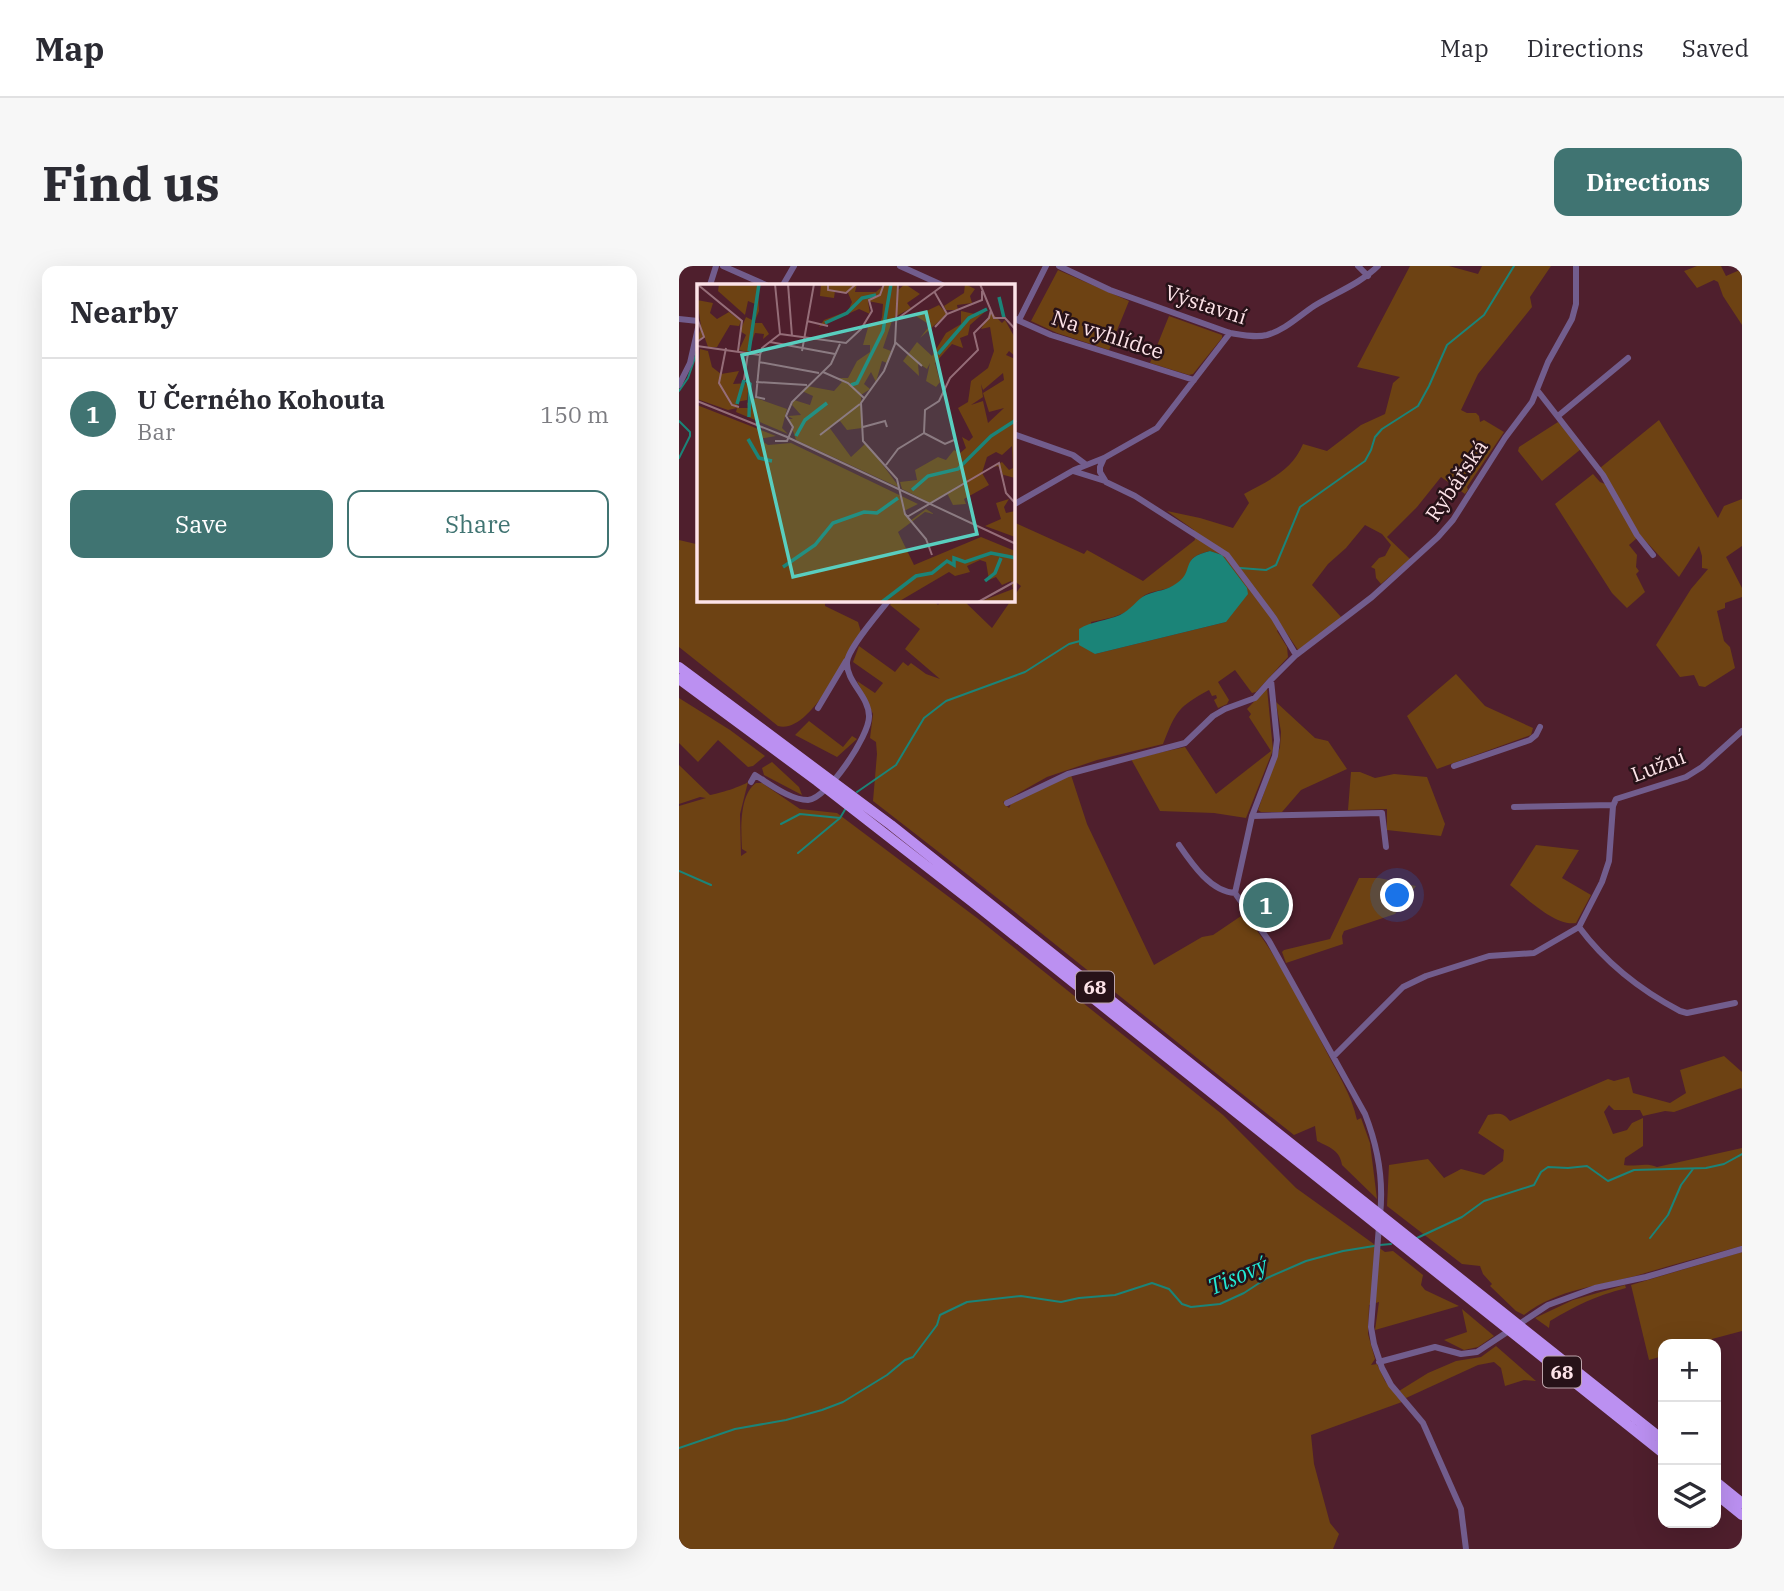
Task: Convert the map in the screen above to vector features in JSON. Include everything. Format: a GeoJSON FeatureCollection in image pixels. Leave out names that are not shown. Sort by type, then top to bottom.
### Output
{"type":"FeatureCollection","features":[{"type":"Feature","properties":{"kind":"highway","name":"68"},"geometry":{"type":"LineString","coordinates":[[679,667],[1439,1267],[1658,1436]]}},
{"type":"Feature","properties":{"kind":"highway","name":"68"},"geometry":{"type":"LineString","coordinates":[[679,679],[820,777]]}},
{"type":"Feature","properties":{"kind":"highway","name":"68"},"geometry":{"type":"LineString","coordinates":[[1439,1267],[1658,1449]]}},
{"type":"Feature","properties":{"kind":"highway"},"geometry":{"type":"LineString","coordinates":[[1721,1486],[1742,1503]]}},
{"type":"Feature","properties":{"kind":"highway"},"geometry":{"type":"LineString","coordinates":[[1721,1498],[1742,1515]]}},
{"type":"Feature","properties":{"kind":"street"},"geometry":{"type":"LineString","coordinates":[[710,284],[716,266]]}},
{"type":"Feature","properties":{"kind":"street"},"geometry":{"type":"LineString","coordinates":[[723,266],[764,284]]}},
{"type":"Feature","properties":{"kind":"street"},"geometry":{"type":"LineString","coordinates":[[784,284],[794,266]]}},
{"type":"Feature","properties":{"kind":"street"},"geometry":{"type":"LineString","coordinates":[[899,266],[940,284]]}},
{"type":"Feature","properties":{"kind":"street"},"geometry":{"type":"LineString","coordinates":[[1016,319],[1046,266]]}},
{"type":"Feature","properties":{"kind":"street","name":"Výstavní"},"geometry":{"type":"LineString","coordinates":[[1059,266],[1110,290],[1230,333],[1248,336],[1266,335],[1281,329],[1314,306],[1368,276]]}},
{"type":"Feature","properties":{"kind":"street"},"geometry":{"type":"LineString","coordinates":[[1358,266],[1368,276],[1378,266]]}},
{"type":"Feature","properties":{"kind":"street","name":"Rybářská"},"geometry":{"type":"LineString","coordinates":[[1007,803],[1068,774],[1185,743],[1213,716],[1255,698],[1288,662],[1372,597],[1438,537],[1459,511],[1505,438],[1532,402],[1548,362],[1572,319],[1576,304],[1576,266]]}},
{"type":"Feature","properties":{"kind":"street"},"geometry":{"type":"LineString","coordinates":[[679,318],[697,321]]}},
{"type":"Feature","properties":{"kind":"street","name":"Na vyhlídce"},"geometry":{"type":"LineString","coordinates":[[1016,319],[1051,335],[1193,380]]}},
{"type":"Feature","properties":{"kind":"street"},"geometry":{"type":"LineString","coordinates":[[679,385],[690,363],[697,332]]}},
{"type":"Feature","properties":{"kind":"street"},"geometry":{"type":"LineString","coordinates":[[1015,504],[1085,464],[1104,458],[1157,428],[1230,333]]}},
{"type":"Feature","properties":{"kind":"street"},"geometry":{"type":"LineString","coordinates":[[1558,416],[1628,358]]}},
{"type":"Feature","properties":{"kind":"street"},"geometry":{"type":"LineString","coordinates":[[1537,390],[1603,475],[1637,535],[1653,555]]}},
{"type":"Feature","properties":{"kind":"street"},"geometry":{"type":"LineString","coordinates":[[1015,435],[1073,455],[1085,464]]}},
{"type":"Feature","properties":{"kind":"street"},"geometry":{"type":"LineString","coordinates":[[1104,458],[1100,472],[1106,482]]}},
{"type":"Feature","properties":{"kind":"street"},"geometry":{"type":"LineString","coordinates":[[1073,471],[1106,482],[1135,496],[1227,555],[1274,618],[1296,655]]}},
{"type":"Feature","properties":{"kind":"street"},"geometry":{"type":"LineString","coordinates":[[818,708],[867,628],[887,602]]}},
{"type":"Feature","properties":{"kind":"street"},"geometry":{"type":"LineString","coordinates":[[751,782],[755,775],[798,799],[806,800],[814,799],[828,787],[862,741],[869,716],[865,701],[848,671],[847,659]]}},
{"type":"Feature","properties":{"kind":"street"},"geometry":{"type":"LineString","coordinates":[[1235,893],[1252,816],[1275,756],[1277,740],[1271,680]]}},
{"type":"Feature","properties":{"kind":"street"},"geometry":{"type":"LineString","coordinates":[[1454,766],[1530,740],[1539,727]]}},
{"type":"Feature","properties":{"kind":"street","name":"Lužní"},"geometry":{"type":"LineString","coordinates":[[1514,807],[1615,802],[1686,777],[1702,767],[1742,731]]}},
{"type":"Feature","properties":{"kind":"street"},"geometry":{"type":"LineString","coordinates":[[1333,1056],[1403,987],[1415,980],[1489,956],[1534,953],[1579,927],[1602,882],[1609,861],[1615,802]]}},
{"type":"Feature","properties":{"kind":"street"},"geometry":{"type":"LineString","coordinates":[[1252,816],[1382,813],[1386,847]]}},
{"type":"Feature","properties":{"kind":"street"},"geometry":{"type":"LineString","coordinates":[[1179,845],[1198,870],[1223,891],[1235,893],[1269,941],[1365,1114],[1376,1142],[1382,1197],[1371,1327],[1379,1362],[1391,1385],[1423,1423],[1461,1509],[1466,1549]]}},
{"type":"Feature","properties":{"kind":"street"},"geometry":{"type":"LineString","coordinates":[[1579,927],[1606,957],[1641,987],[1680,1011],[1687,1013],[1735,1003]]}},
{"type":"Feature","properties":{"kind":"street"},"geometry":{"type":"LineString","coordinates":[[1379,1362],[1435,1347],[1469,1354],[1489,1344],[1537,1311],[1595,1289],[1742,1250]]}},
{"type":"Feature","properties":{"kind":"shaded area"},"geometry":{"type":"Polygon","coordinates":[[[1410,266],[1449,266],[1478,274],[1482,266],[1551,266],[1530,297],[1532,307],[1478,374],[1461,410],[1476,413],[1480,422],[1484,420],[1504,432],[1465,494],[1441,477],[1417,507],[1387,537],[1410,559],[1381,584],[1376,578],[1375,569],[1371,567],[1379,558],[1385,556],[1391,545],[1382,534],[1365,525],[1312,585],[1342,618],[1298,650],[1281,625],[1277,631],[1287,647],[1288,657],[1256,692],[1252,693],[1235,670],[1218,682],[1229,700],[1227,704],[1218,708],[1214,700],[1216,695],[1212,696],[1209,690],[1199,696],[1179,711],[1163,744],[1097,760],[1047,777],[1003,802],[1009,808],[1011,804],[1071,775],[1087,824],[1154,965],[1202,937],[1213,935],[1244,914],[1287,978],[1343,1083],[1357,1120],[1361,1118],[1370,1143],[1377,1199],[1342,1165],[1336,1152],[1317,1141],[1315,1126],[1294,1135],[873,801],[877,754],[876,742],[870,738],[873,714],[857,681],[875,693],[883,683],[853,662],[859,646],[895,672],[903,662],[908,666],[911,663],[926,674],[940,679],[905,649],[920,629],[890,605],[892,602],[935,602],[938,605],[940,602],[965,602],[992,628],[1010,602],[1015,602],[1015,595],[1021,586],[1015,582],[1015,523],[1084,554],[1087,550],[1143,581],[1195,540],[1194,530],[1167,511],[1233,528],[1249,503],[1244,494],[1286,468],[1303,444],[1327,451],[1361,425],[1385,414],[1393,383],[1400,377],[1357,367],[1410,266]],[[1210,551],[1192,559],[1185,575],[1177,584],[1145,595],[1123,613],[1091,622],[1095,654],[1226,622],[1222,555],[1210,551]]]}},
{"type":"Feature","properties":{"kind":"shaded area"},"geometry":{"type":"Polygon","coordinates":[[[1697,266],[1721,266],[1726,276],[1742,269],[1742,325],[1723,296],[1718,282],[1714,280],[1697,288],[1684,271],[1697,266]]]}},
{"type":"Feature","properties":{"kind":"shaded area"},"geometry":{"type":"Polygon","coordinates":[[[1058,270],[1129,301],[1109,350],[1057,333],[1031,321],[1058,270]]]}},
{"type":"Feature","properties":{"kind":"shaded area"},"geometry":{"type":"Polygon","coordinates":[[[1169,316],[1222,335],[1193,374],[1150,363],[1169,316]]]}},
{"type":"Feature","properties":{"kind":"shaded area"},"geometry":{"type":"Polygon","coordinates":[[[1659,420],[1718,518],[1724,506],[1742,499],[1742,546],[1726,557],[1742,588],[1742,597],[1725,603],[1725,608],[1717,611],[1724,641],[1730,647],[1735,668],[1705,687],[1699,686],[1694,675],[1680,677],[1656,645],[1691,589],[1708,569],[1702,568],[1699,546],[1679,577],[1640,535],[1600,468],[1659,420]]]}},
{"type":"Feature","properties":{"kind":"shaded area"},"geometry":{"type":"Polygon","coordinates":[[[1558,422],[1581,449],[1542,481],[1518,451],[1519,447],[1558,422]]]}},
{"type":"Feature","properties":{"kind":"shaded area"},"geometry":{"type":"Polygon","coordinates":[[[1593,474],[1605,484],[1637,538],[1629,545],[1637,555],[1636,567],[1639,571],[1636,574],[1645,592],[1627,608],[1612,593],[1555,504],[1593,474]]]}},
{"type":"Feature","properties":{"kind":"shaded area"},"geometry":{"type":"Polygon","coordinates":[[[679,540],[696,544],[697,540],[697,602],[825,602],[825,606],[858,622],[861,632],[837,675],[814,707],[790,726],[778,726],[679,647],[679,540]]]}},
{"type":"Feature","properties":{"kind":"shaded area"},"geometry":{"type":"Polygon","coordinates":[[[1210,551],[1222,555],[1247,588],[1248,594],[1226,622],[1095,654],[1079,645],[1079,629],[1120,615],[1146,595],[1173,586],[1185,574],[1194,557],[1210,551]]]}},
{"type":"Feature","properties":{"kind":"shaded area"},"geometry":{"type":"Polygon","coordinates":[[[1456,674],[1485,706],[1533,728],[1531,735],[1437,769],[1407,716],[1456,674]]]}},
{"type":"Feature","properties":{"kind":"shaded area"},"geometry":{"type":"Polygon","coordinates":[[[1267,688],[1273,750],[1246,818],[1214,813],[1160,811],[1131,759],[1185,747],[1216,794],[1271,751],[1249,717],[1251,714],[1247,709],[1267,688]]]}},
{"type":"Feature","properties":{"kind":"shaded area"},"geometry":{"type":"Polygon","coordinates":[[[679,698],[765,756],[748,767],[718,740],[698,762],[679,743],[679,698]]]}},
{"type":"Feature","properties":{"kind":"shaded area"},"geometry":{"type":"Polygon","coordinates":[[[1276,702],[1315,738],[1328,741],[1347,769],[1301,790],[1282,812],[1261,812],[1258,810],[1280,747],[1281,732],[1276,702]]]}},
{"type":"Feature","properties":{"kind":"shaded area"},"geometry":{"type":"Polygon","coordinates":[[[809,721],[843,747],[852,736],[857,739],[837,757],[795,735],[809,721]]]}},
{"type":"Feature","properties":{"kind":"shaded area"},"geometry":{"type":"Polygon","coordinates":[[[772,762],[799,787],[802,795],[764,775],[762,768],[772,762]]]}},
{"type":"Feature","properties":{"kind":"shaded area"},"geometry":{"type":"Polygon","coordinates":[[[679,765],[710,795],[748,782],[740,814],[741,856],[747,852],[742,849],[744,804],[750,789],[756,783],[762,783],[800,809],[837,813],[977,918],[1223,1115],[1296,1188],[1385,1252],[1393,1251],[1423,1275],[1421,1285],[1425,1290],[1459,1306],[1375,1330],[1379,1302],[1369,1305],[1368,1334],[1375,1359],[1371,1365],[1377,1364],[1385,1381],[1402,1402],[1311,1435],[1314,1464],[1330,1523],[1339,1534],[1333,1549],[679,1549],[679,806],[706,798],[700,797],[679,804],[679,765]]]}},
{"type":"Feature","properties":{"kind":"shaded area"},"geometry":{"type":"Polygon","coordinates":[[[1351,772],[1360,772],[1375,778],[1394,774],[1427,777],[1445,824],[1441,836],[1387,830],[1387,809],[1348,810],[1351,772]]]}},
{"type":"Feature","properties":{"kind":"shaded area"},"geometry":{"type":"Polygon","coordinates":[[[1536,845],[1579,850],[1562,878],[1591,895],[1576,923],[1550,916],[1510,885],[1536,845]]]}},
{"type":"Feature","properties":{"kind":"shaded area"},"geometry":{"type":"Polygon","coordinates":[[[1359,878],[1379,878],[1416,886],[1395,914],[1344,931],[1343,944],[1286,963],[1282,952],[1284,950],[1330,939],[1359,878]]]}},
{"type":"Feature","properties":{"kind":"shaded area"},"geometry":{"type":"Polygon","coordinates":[[[1724,1056],[1742,1072],[1742,1090],[1741,1088],[1674,1112],[1665,1111],[1643,1116],[1640,1110],[1614,1110],[1609,1105],[1604,1112],[1613,1134],[1627,1130],[1632,1123],[1643,1118],[1643,1146],[1625,1158],[1624,1165],[1657,1167],[1742,1148],[1742,1246],[1566,1293],[1524,1315],[1516,1311],[1490,1286],[1492,1284],[1480,1266],[1462,1264],[1387,1206],[1389,1165],[1428,1159],[1444,1178],[1461,1169],[1484,1175],[1503,1161],[1504,1150],[1478,1133],[1488,1115],[1500,1114],[1510,1121],[1608,1079],[1614,1081],[1629,1077],[1633,1093],[1670,1103],[1686,1093],[1680,1070],[1724,1056]]]}},
{"type":"Feature","properties":{"kind":"shaded area"},"geometry":{"type":"Polygon","coordinates":[[[1742,1252],[1742,1331],[1712,1339],[1658,1339],[1658,1357],[1649,1360],[1631,1285],[1742,1252]]]}},
{"type":"Feature","properties":{"kind":"shaded area"},"geometry":{"type":"Polygon","coordinates":[[[1625,1285],[1626,1288],[1595,1298],[1560,1315],[1550,1321],[1549,1328],[1535,1318],[1573,1300],[1625,1285]]]}},
{"type":"Feature","properties":{"kind":"shaded area"},"geometry":{"type":"Polygon","coordinates":[[[1462,1309],[1494,1336],[1478,1347],[1464,1350],[1444,1340],[1467,1332],[1462,1309]]]}},
{"type":"Feature","properties":{"kind":"shaded area"},"geometry":{"type":"Polygon","coordinates":[[[1496,1346],[1536,1381],[1524,1380],[1505,1386],[1501,1368],[1494,1362],[1478,1365],[1406,1398],[1399,1391],[1428,1373],[1456,1361],[1481,1357],[1496,1346]]]}},
{"type":"Feature","properties":{"kind":"waterway"},"geometry":{"type":"LineString","coordinates":[[1240,568],[1266,570],[1276,565],[1300,507],[1365,461],[1375,437],[1382,429],[1418,406],[1447,345],[1484,315],[1514,266]]}},
{"type":"Feature","properties":{"kind":"waterway"},"geometry":{"type":"LineString","coordinates":[[679,391],[688,378],[697,352]]}},
{"type":"Feature","properties":{"kind":"waterway"},"geometry":{"type":"LineString","coordinates":[[679,421],[690,432],[679,458]]}},
{"type":"Feature","properties":{"kind":"waterway"},"geometry":{"type":"LineString","coordinates":[[857,792],[896,765],[924,718],[946,701],[1025,672],[1069,644],[1080,641]]}},
{"type":"Feature","properties":{"kind":"waterway"},"geometry":{"type":"LineString","coordinates":[[781,824],[800,814],[840,818],[846,808]]}},
{"type":"Feature","properties":{"kind":"waterway"},"geometry":{"type":"LineString","coordinates":[[798,853],[840,818]]}},
{"type":"Feature","properties":{"kind":"waterway"},"geometry":{"type":"LineString","coordinates":[[679,871],[711,885]]}},
{"type":"Feature","properties":{"kind":"waterway","name":"Tisový"},"geometry":{"type":"LineString","coordinates":[[1417,1238],[1462,1217],[1484,1201],[1534,1185],[1541,1172],[1548,1167],[1587,1166],[1608,1181],[1634,1170],[1706,1168],[1724,1164],[1742,1154]]}},
{"type":"Feature","properties":{"kind":"waterway"},"geometry":{"type":"LineString","coordinates":[[1650,1238],[1668,1215],[1681,1185],[1693,1169]]}},
{"type":"Feature","properties":{"kind":"waterway","name":"Tisový"},"geometry":{"type":"LineString","coordinates":[[1380,1245],[1391,1244]]}},
{"type":"Feature","properties":{"kind":"waterway","name":"Tisový"},"geometry":{"type":"LineString","coordinates":[[679,1448],[735,1429],[786,1420],[843,1402],[913,1357],[937,1325],[940,1315],[967,1302],[1021,1296],[1061,1302],[1115,1295],[1152,1283],[1169,1289],[1182,1304],[1191,1307],[1220,1304],[1267,1278],[1306,1261],[1374,1246]]}},
{"type":"Feature","properties":{"kind":"place","name":"U Černého Kohouta"},"geometry":{"type":"Point","coordinates":[1266,905]}}]}
